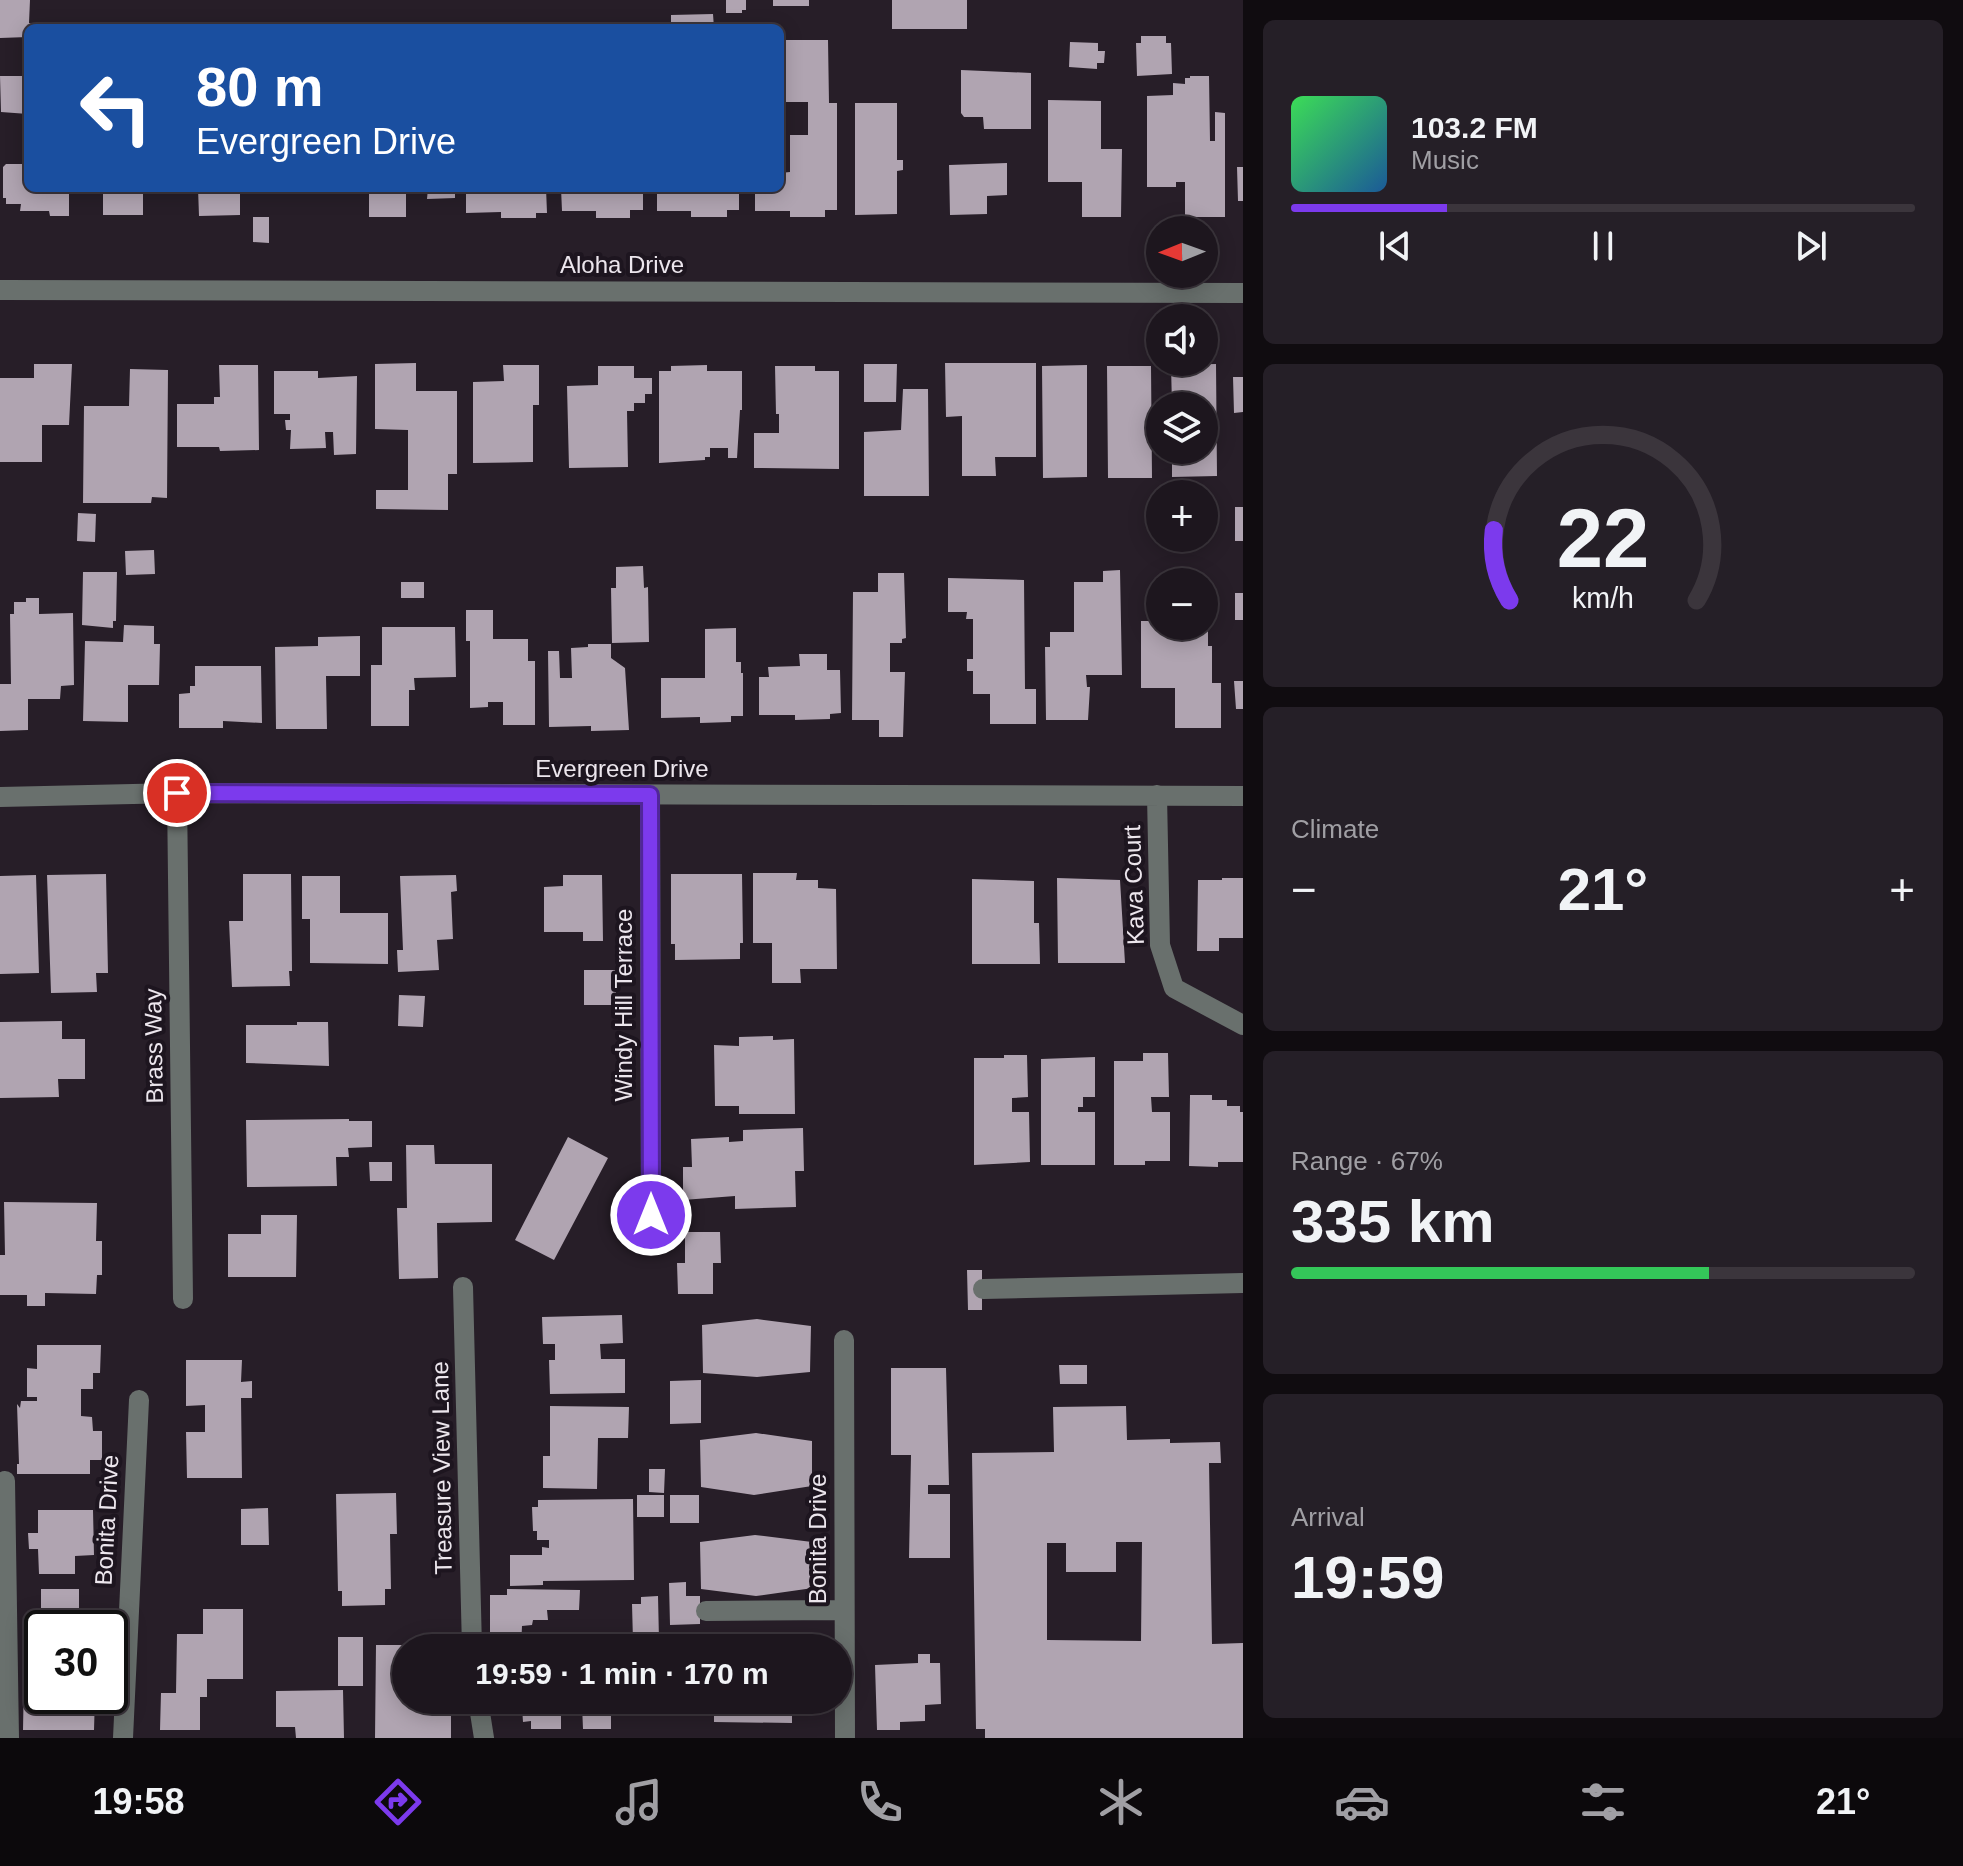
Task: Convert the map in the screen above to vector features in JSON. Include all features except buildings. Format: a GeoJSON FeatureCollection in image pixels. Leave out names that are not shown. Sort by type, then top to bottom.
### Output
{"type":"FeatureCollection","features":[{"type":"Feature","properties":{"kind":"street","name":"Aloha Drive"},"geometry":{"type":"LineString","coordinates":[[0,290],[1243,293]]}},
{"type":"Feature","properties":{"kind":"street","name":"Evergreen Drive"},"geometry":{"type":"LineString","coordinates":[[0,797],[177,793],[1243,796]]}},
{"type":"Feature","properties":{"kind":"street","name":"Brass Way"},"geometry":{"type":"LineString","coordinates":[[177,793],[183,1299]]}},
{"type":"Feature","properties":{"kind":"street","name":"Windy Hill Terrace"},"geometry":{"type":"LineString","coordinates":[[650,795],[651,1215]]}},
{"type":"Feature","properties":{"kind":"street","name":"Kava Court"},"geometry":{"type":"LineString","coordinates":[[1157,795],[1160,945],[1174,988],[1243,1025]]}},
{"type":"Feature","properties":{"kind":"street"},"geometry":{"type":"LineString","coordinates":[[983,1289],[1243,1283]]}},
{"type":"Feature","properties":{"kind":"street","name":"Treasure View Lane"},"geometry":{"type":"LineString","coordinates":[[463,1287],[472,1634]]}},
{"type":"Feature","properties":{"kind":"street","name":"Bonita Drive"},"geometry":{"type":"LineString","coordinates":[[844,1340],[845,1738]]}},
{"type":"Feature","properties":{"kind":"street","name":"Bonita Drive"},"geometry":{"type":"LineString","coordinates":[[123,1738],[139,1400]]}},
{"type":"Feature","properties":{"kind":"street"},"geometry":{"type":"LineString","coordinates":[[5,1481],[9,1738]]}},
{"type":"Feature","properties":{"kind":"street"},"geometry":{"type":"LineString","coordinates":[[706,1611],[844,1610]]}},
{"type":"Feature","properties":{"kind":"street"},"geometry":{"type":"LineString","coordinates":[[480,1714],[484,1738]]}},
{"type":"Feature","properties":{"kind":"route"},"geometry":{"type":"LineString","coordinates":[[177,793],[650,795],[651,1215]]}}]}
